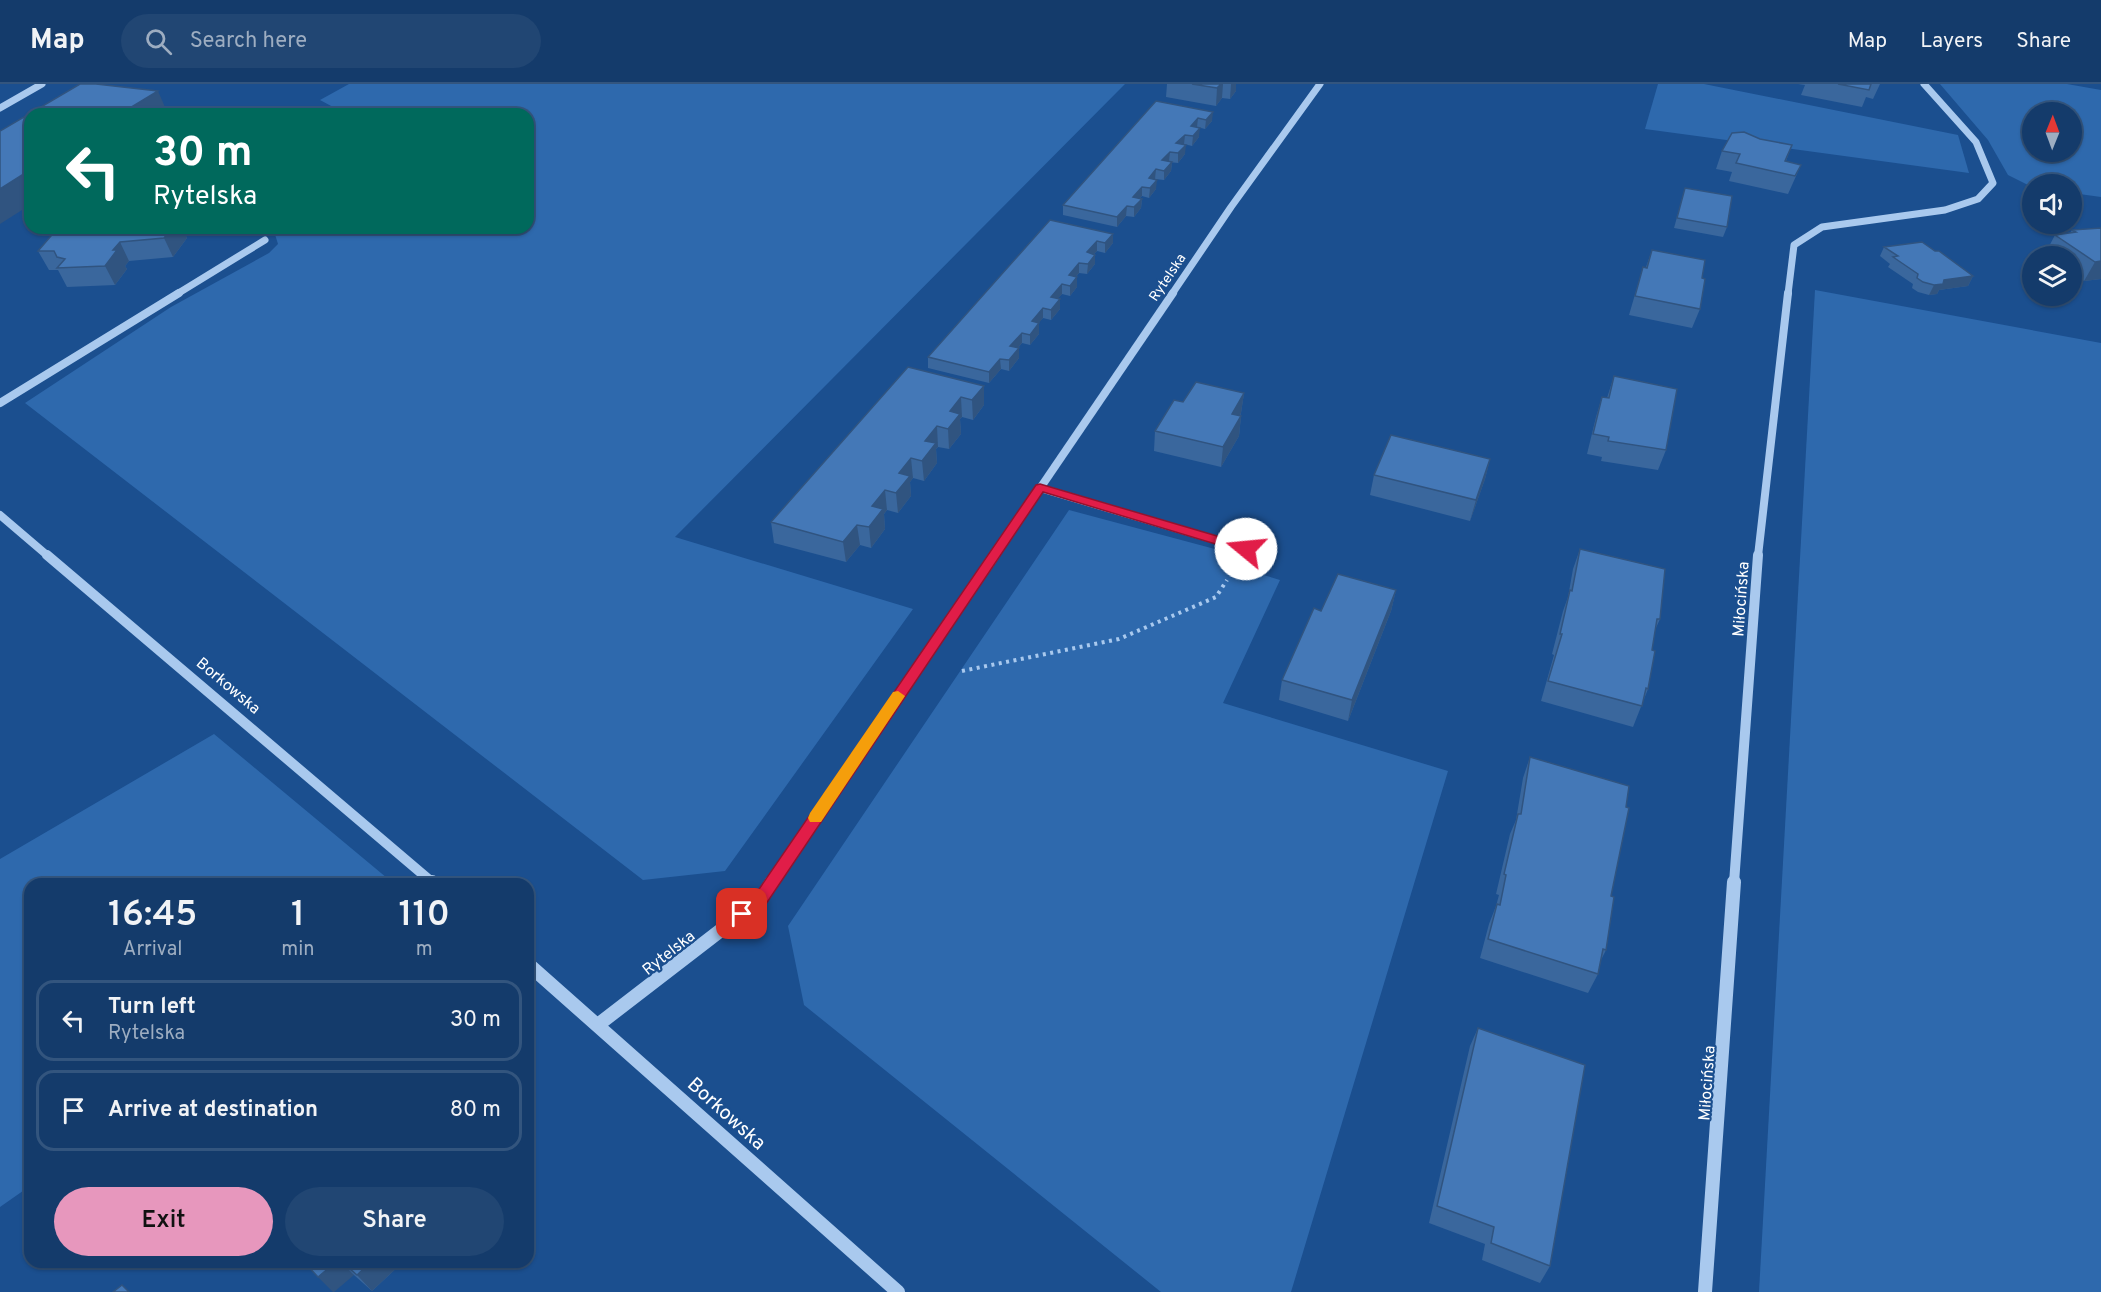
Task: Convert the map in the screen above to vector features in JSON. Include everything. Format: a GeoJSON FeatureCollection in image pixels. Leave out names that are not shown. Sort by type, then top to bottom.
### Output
{"type":"FeatureCollection","features":[{"type":"Feature","properties":{"kind":"street"},"geometry":{"type":"LineString","coordinates":[[0,108],[42,84]]}},
{"type":"Feature","properties":{"kind":"street","name":"Rytelska"},"geometry":{"type":"LineString","coordinates":[[599,1024],[760,900],[1231,207],[1320,84]]}},
{"type":"Feature","properties":{"kind":"street","name":"Miłocińska"},"geometry":{"type":"LineString","coordinates":[[1705,1292],[1759,540],[1794,245],[1822,227],[1945,210],[1978,199],[1994,183],[1976,142],[1924,84]]}},
{"type":"Feature","properties":{"kind":"street"},"geometry":{"type":"LineString","coordinates":[[0,403],[266,240]]}},
{"type":"Feature","properties":{"kind":"street"},"geometry":{"type":"LineString","coordinates":[[1040,488],[1246,549]]}},
{"type":"Feature","properties":{"kind":"street","name":"Borkowska"},"geometry":{"type":"LineString","coordinates":[[0,515],[427,878]]}},
{"type":"Feature","properties":{"kind":"street","name":"Borkowska"},"geometry":{"type":"LineString","coordinates":[[534,969],[599,1024],[898,1292]]}},
{"type":"Feature","properties":{"kind":"path"},"geometry":{"type":"LineString","coordinates":[[908,681],[1119,639],[1216,597],[1246,549]]}},
{"type":"Feature","properties":{"kind":"shaded area"},"geometry":{"type":"Polygon","coordinates":[[[349,84],[1125,84],[675,537],[913,609],[725,871],[643,880],[25,403],[171,307],[269,253],[278,244],[275,234],[534,234],[534,108],[335,108],[320,100],[349,84]]]}},
{"type":"Feature","properties":{"kind":"shaded area"},"geometry":{"type":"Polygon","coordinates":[[[1658,84],[1704,84],[1958,135],[1969,173],[1645,129],[1658,84]]]}},
{"type":"Feature","properties":{"kind":"shaded area"},"geometry":{"type":"Polygon","coordinates":[[[1940,84],[2067,84],[2101,90],[2101,197],[2082,194],[2082,174],[2022,174],[2022,182],[2008,175],[1988,140],[1940,84]]]}},
{"type":"Feature","properties":{"kind":"shaded area"},"geometry":{"type":"Polygon","coordinates":[[[1815,290],[2101,343],[2101,1292],[1759,1292],[1815,290]]]}},
{"type":"Feature","properties":{"kind":"shaded area"},"geometry":{"type":"Polygon","coordinates":[[[1069,510],[1226,552],[1250,571],[1280,580],[1223,703],[1448,771],[1291,1292],[1161,1292],[804,1005],[788,926],[1069,510]]]}},
{"type":"Feature","properties":{"kind":"shaded area"},"geometry":{"type":"Polygon","coordinates":[[[214,734],[387,878],[24,878],[24,1190],[0,1207],[0,859],[214,734]]]}},
{"type":"Feature","properties":{"kind":"building"},"geometry":{"type":"Polygon","coordinates":[[[80,84],[158,91],[130,108],[39,108],[80,84]]]}},
{"type":"Feature","properties":{"kind":"building"},"geometry":{"type":"Polygon","coordinates":[[[1192,84],[1221,84],[1217,88],[1192,84]]]}},
{"type":"Feature","properties":{"kind":"building"},"geometry":{"type":"Polygon","coordinates":[[[1838,84],[1871,84],[1869,90],[1838,84]]]}},
{"type":"Feature","properties":{"kind":"building"},"geometry":{"type":"Polygon","coordinates":[[[1156,101],[1213,112],[1206,120],[1198,118],[1191,126],[1200,128],[1193,136],[1185,135],[1176,143],[1186,145],[1178,153],[1170,152],[1162,160],[1172,162],[1164,171],[1156,169],[1149,178],[1157,180],[1150,188],[1142,187],[1133,197],[1142,199],[1134,207],[1127,206],[1117,217],[1063,205],[1156,101]]]}},
{"type":"Feature","properties":{"kind":"building"},"geometry":{"type":"Polygon","coordinates":[[[24,117],[24,174],[0,189],[0,131],[24,117]]]}},
{"type":"Feature","properties":{"kind":"building"},"geometry":{"type":"Polygon","coordinates":[[[1744,132],[1760,139],[1792,145],[1785,161],[1801,165],[1795,176],[1736,163],[1740,154],[1722,151],[1732,133],[1744,132]]]}},
{"type":"Feature","properties":{"kind":"building"},"geometry":{"type":"Polygon","coordinates":[[[1685,188],[1732,196],[1727,227],[1677,218],[1685,188]]]}},
{"type":"Feature","properties":{"kind":"building"},"geometry":{"type":"Polygon","coordinates":[[[1050,220],[1113,234],[1105,243],[1097,241],[1087,252],[1095,255],[1088,264],[1079,263],[1069,275],[1077,277],[1070,286],[1062,284],[1051,297],[1060,299],[1051,310],[1043,308],[1032,321],[1039,323],[1030,335],[1022,333],[1010,346],[1019,348],[1009,360],[1000,359],[989,372],[928,357],[1050,220]]]}},
{"type":"Feature","properties":{"kind":"building"},"geometry":{"type":"Polygon","coordinates":[[[2101,228],[2101,261],[2095,262],[2082,253],[2082,246],[2071,246],[2055,235],[2082,234],[2082,229],[2101,228]]]}},
{"type":"Feature","properties":{"kind":"building"},"geometry":{"type":"Polygon","coordinates":[[[53,234],[167,234],[164,238],[120,242],[105,266],[57,268],[65,259],[57,257],[54,251],[38,251],[53,234]]]}},
{"type":"Feature","properties":{"kind":"building"},"geometry":{"type":"Polygon","coordinates":[[[1922,242],[1935,251],[1939,251],[1973,276],[1944,280],[1943,284],[1934,285],[1923,282],[1917,278],[1918,274],[1893,257],[1898,256],[1884,247],[1922,242]]]}},
{"type":"Feature","properties":{"kind":"building"},"geometry":{"type":"Polygon","coordinates":[[[1652,250],[1705,260],[1702,278],[1705,279],[1700,309],[1635,296],[1643,267],[1647,268],[1652,250]]]}},
{"type":"Feature","properties":{"kind":"building"},"geometry":{"type":"Polygon","coordinates":[[[908,367],[984,386],[972,400],[961,397],[950,411],[960,414],[948,429],[937,426],[925,441],[936,443],[922,461],[911,458],[899,473],[910,476],[896,493],[885,490],[872,506],[883,509],[869,527],[857,525],[843,542],[771,522],[908,367]]]}},
{"type":"Feature","properties":{"kind":"building"},"geometry":{"type":"Polygon","coordinates":[[[1614,376],[1677,389],[1666,450],[1608,441],[1609,437],[1593,434],[1602,397],[1609,398],[1614,376]]]}},
{"type":"Feature","properties":{"kind":"building"},"geometry":{"type":"Polygon","coordinates":[[[1196,382],[1244,393],[1232,414],[1241,416],[1223,447],[1155,431],[1174,400],[1183,402],[1196,382]]]}},
{"type":"Feature","properties":{"kind":"building"},"geometry":{"type":"Polygon","coordinates":[[[1391,435],[1490,459],[1476,500],[1374,475],[1391,435]]]}},
{"type":"Feature","properties":{"kind":"building"},"geometry":{"type":"Polygon","coordinates":[[[1580,549],[1665,569],[1660,619],[1657,619],[1652,650],[1655,651],[1648,689],[1646,688],[1642,706],[1548,681],[1562,634],[1560,634],[1570,590],[1572,591],[1580,549]]]}},
{"type":"Feature","properties":{"kind":"building"},"geometry":{"type":"Polygon","coordinates":[[[1338,574],[1396,590],[1352,700],[1282,680],[1314,608],[1321,611],[1338,574]]]}},
{"type":"Feature","properties":{"kind":"building"},"geometry":{"type":"Polygon","coordinates":[[[1530,757],[1629,786],[1626,807],[1629,808],[1611,896],[1614,897],[1606,950],[1603,949],[1598,974],[1488,939],[1497,904],[1500,905],[1506,875],[1504,874],[1518,814],[1521,814],[1530,757]]]}},
{"type":"Feature","properties":{"kind":"building"},"geometry":{"type":"Polygon","coordinates":[[[1478,1028],[1585,1065],[1550,1266],[1491,1243],[1494,1227],[1437,1206],[1478,1028]]]}},
{"type":"Feature","properties":{"kind":"building"},"geometry":{"type":"Polygon","coordinates":[[[310,1268],[329,1268],[318,1277],[310,1268]]]}},
{"type":"Feature","properties":{"kind":"building"},"geometry":{"type":"Polygon","coordinates":[[[349,1268],[365,1268],[357,1275],[349,1268]]]}},
{"type":"Feature","properties":{"kind":"building"},"geometry":{"type":"Polygon","coordinates":[[[122,1285],[129,1292],[113,1292],[122,1285]]]}},
{"type":"Feature","properties":{"kind":"slow traffic"},"geometry":{"type":"LineString","coordinates":[[816,818],[898,696]]}},
{"type":"Feature","properties":{"kind":"route"},"geometry":{"type":"LineString","coordinates":[[742,914],[760,900],[1040,488],[1246,549]]}}]}
